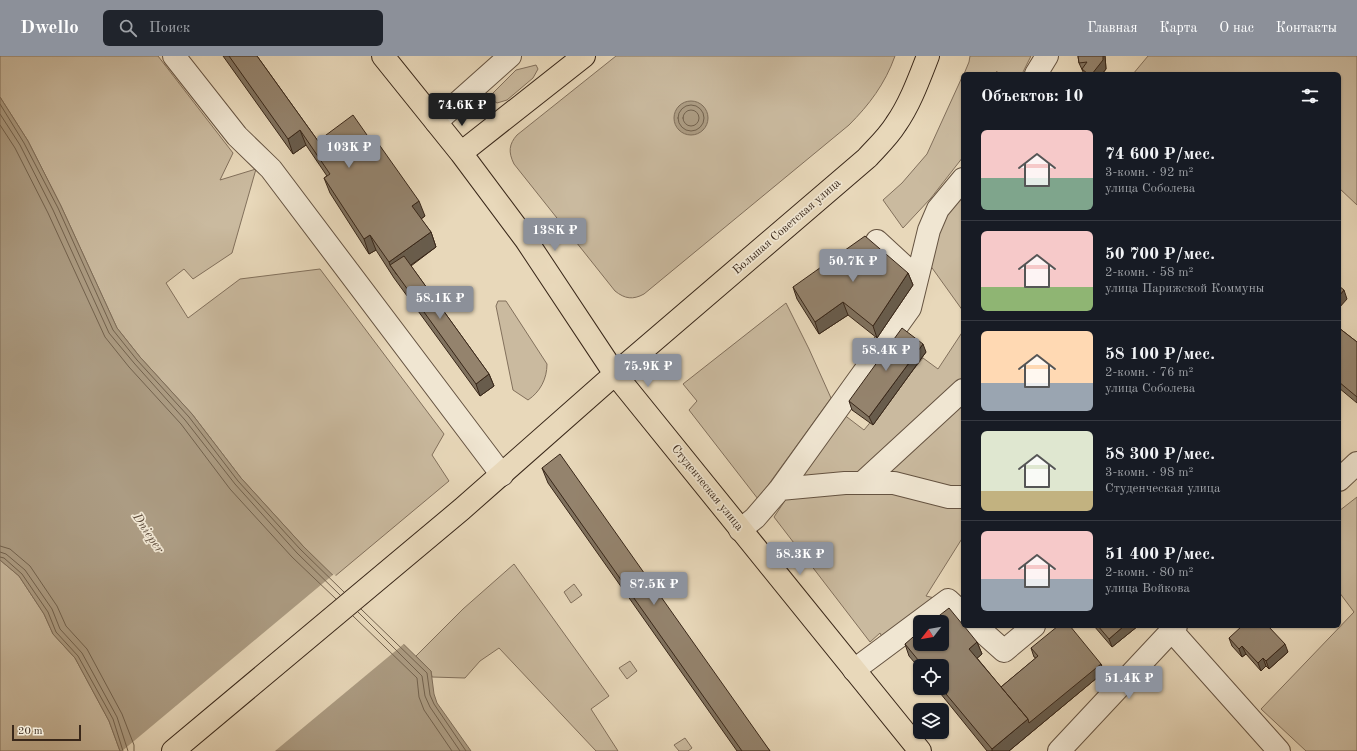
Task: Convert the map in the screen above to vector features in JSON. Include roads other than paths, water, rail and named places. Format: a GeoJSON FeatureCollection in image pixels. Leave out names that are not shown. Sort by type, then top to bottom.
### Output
{"type":"FeatureCollection","features":[{"type":"Feature","properties":{"kind":"main road","name":"Студенческая улица"},"geometry":{"type":"LineString","coordinates":[[383,56],[461,153],[526,240],[615,374],[917,750]]}},
{"type":"Feature","properties":{"kind":"main road"},"geometry":{"type":"LineString","coordinates":[[461,153],[584,56]]}},
{"type":"Feature","properties":{"kind":"main road","name":"Большая Советская улица"},"geometry":{"type":"LineString","coordinates":[[173,751],[462,509],[615,374],[883,142],[900,117],[913,92],[928,56]]}},
{"type":"Feature","properties":{"kind":"street"},"geometry":{"type":"LineString","coordinates":[[174,56],[237,136],[271,169],[502,474]]}},
{"type":"Feature","properties":{"kind":"street"},"geometry":{"type":"LineString","coordinates":[[436,122],[510,56]]}},
{"type":"Feature","properties":{"kind":"street"},"geometry":{"type":"LineString","coordinates":[[1037,72],[1047,56]]}},
{"type":"Feature","properties":{"kind":"street"},"geometry":{"type":"LineString","coordinates":[[740,530],[755,518],[780,490],[910,308],[929,230],[938,209],[961,181]]}},
{"type":"Feature","properties":{"kind":"street"},"geometry":{"type":"LineString","coordinates":[[877,241],[918,278]]}},
{"type":"Feature","properties":{"kind":"street"},"geometry":{"type":"LineString","coordinates":[[862,483],[961,392]]}},
{"type":"Feature","properties":{"kind":"street"},"geometry":{"type":"LineString","coordinates":[[1341,478],[1357,463]]}},
{"type":"Feature","properties":{"kind":"street"},"geometry":{"type":"LineString","coordinates":[[780,490],[845,483],[894,483],[949,497],[961,497]]}},
{"type":"Feature","properties":{"kind":"street"},"geometry":{"type":"LineString","coordinates":[[854,670],[958,604]]}},
{"type":"Feature","properties":{"kind":"street"},"geometry":{"type":"LineString","coordinates":[[978,628],[1004,651],[1032,628]]}},
{"type":"Feature","properties":{"kind":"street"},"geometry":{"type":"LineString","coordinates":[[1059,751],[1174,628],[1279,751]]}},
{"type":"Feature","properties":{"kind":"water","name":"Dnieper"},"geometry":{"type":"Polygon","coordinates":[[[0,97],[28,141],[61,206],[117,328],[140,357],[192,414],[241,478],[303,546],[431,671],[434,694],[437,703],[471,751],[120,751],[109,721],[75,658],[53,634],[44,614],[19,576],[0,560],[0,97]]]}},
{"type":"Feature","properties":{"kind":"water"},"geometry":{"type":"Polygon","coordinates":[[[688,101],[694,101],[703,106],[707,112],[707,124],[703,130],[694,135],[688,135],[679,130],[674,121],[674,115],[679,106],[688,101]]]}}]}
